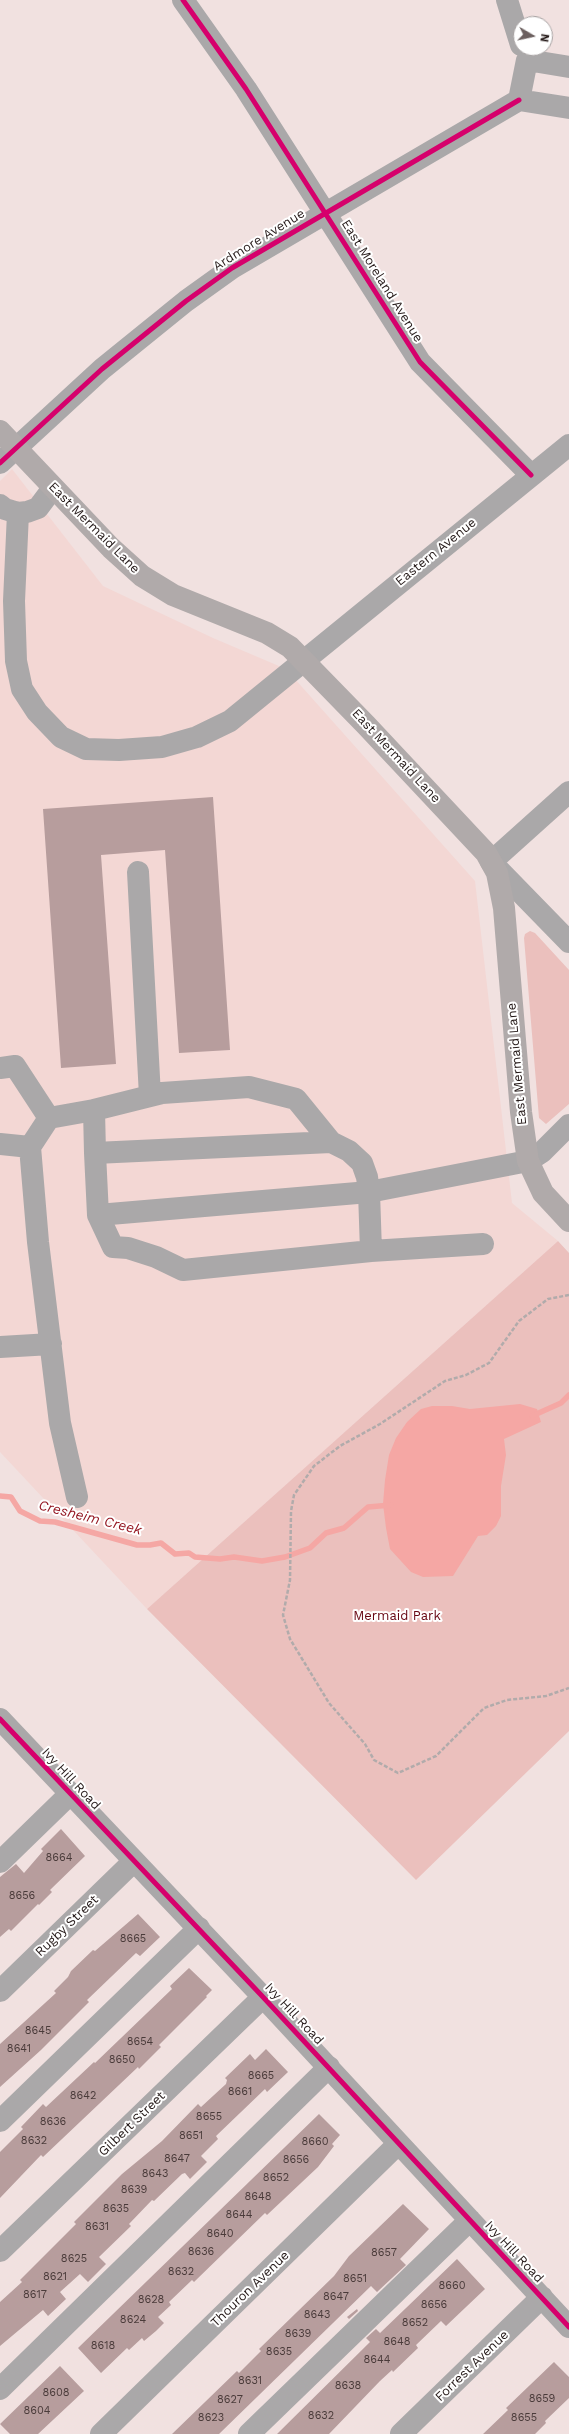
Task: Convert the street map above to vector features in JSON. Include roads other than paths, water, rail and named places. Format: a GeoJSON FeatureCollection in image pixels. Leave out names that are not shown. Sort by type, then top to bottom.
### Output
{"type":"FeatureCollection","features":[{"type":"Feature","properties":{"kind":"main road","name":"East Mermaid Lane"},"geometry":{"type":"LineString","coordinates":[[0,431],[128,565],[146,579],[173,595],[267,633],[304,660],[479,844],[491,862],[500,881],[504,908],[520,1105],[528,1161],[538,1186],[569,1221]]}},
{"type":"Feature","properties":{"kind":"street","name":"East Moreland Avenue"},"geometry":{"type":"LineString","coordinates":[[183,0],[246,89],[420,362],[531,475]]}},
{"type":"Feature","properties":{"kind":"street"},"geometry":{"type":"LineString","coordinates":[[507,0],[513,19]]}},
{"type":"Feature","properties":{"kind":"street"},"geometry":{"type":"LineString","coordinates":[[523,56],[519,100],[569,108]]}},
{"type":"Feature","properties":{"kind":"street"},"geometry":{"type":"LineString","coordinates":[[537,56],[569,67]]}},
{"type":"Feature","properties":{"kind":"street","name":"Ardmore Avenue"},"geometry":{"type":"LineString","coordinates":[[0,463],[102,369],[186,301],[256,253],[519,100]]}},
{"type":"Feature","properties":{"kind":"street","name":"Eastern Avenue"},"geometry":{"type":"LineString","coordinates":[[9,509],[16,661],[22,689],[37,712],[61,737],[86,749],[118,750],[162,747],[197,737],[230,721],[569,445]]}},
{"type":"Feature","properties":{"kind":"street"},"geometry":{"type":"LineString","coordinates":[[9,509],[38,508],[54,488]]}},
{"type":"Feature","properties":{"kind":"street"},"geometry":{"type":"LineString","coordinates":[[569,792],[491,862],[569,942]]}},
{"type":"Feature","properties":{"kind":"street"},"geometry":{"type":"LineString","coordinates":[[138,872],[150,1096]]}},
{"type":"Feature","properties":{"kind":"street"},"geometry":{"type":"LineString","coordinates":[[0,1068],[15,1066],[49,1118]]}},
{"type":"Feature","properties":{"kind":"street"},"geometry":{"type":"LineString","coordinates":[[77,1497],[60,1423],[38,1242],[30,1147],[49,1118],[94,1110],[162,1093],[249,1087],[296,1099],[331,1142],[349,1151],[362,1163],[368,1177],[371,1251]]}},
{"type":"Feature","properties":{"kind":"street"},"geometry":{"type":"LineString","coordinates":[[94,1110],[98,1215],[112,1247],[128,1248],[156,1257],[183,1270],[371,1251],[483,1244]]}},
{"type":"Feature","properties":{"kind":"street"},"geometry":{"type":"LineString","coordinates":[[98,1215],[369,1192],[528,1161],[542,1152],[569,1125]]}},
{"type":"Feature","properties":{"kind":"street"},"geometry":{"type":"LineString","coordinates":[[95,1153],[331,1142]]}},
{"type":"Feature","properties":{"kind":"street"},"geometry":{"type":"LineString","coordinates":[[0,1144],[30,1147]]}},
{"type":"Feature","properties":{"kind":"street"},"geometry":{"type":"LineString","coordinates":[[0,1347],[51,1344]]}},
{"type":"Feature","properties":{"kind":"street","name":"Ivy Hill Road"},"geometry":{"type":"LineString","coordinates":[[0,1719],[199,1928],[569,2327]]}},
{"type":"Feature","properties":{"kind":"street"},"geometry":{"type":"LineString","coordinates":[[0,1862],[70,1794]]}},
{"type":"Feature","properties":{"kind":"street","name":"Rugby Street"},"geometry":{"type":"LineString","coordinates":[[0,1991],[134,1861]]}},
{"type":"Feature","properties":{"kind":"street"},"geometry":{"type":"LineString","coordinates":[[0,2121],[199,1928]]}},
{"type":"Feature","properties":{"kind":"street","name":"Gilbert Street"},"geometry":{"type":"LineString","coordinates":[[0,2251],[263,1997]]}},
{"type":"Feature","properties":{"kind":"street"},"geometry":{"type":"LineString","coordinates":[[0,2389],[329,2067]]}},
{"type":"Feature","properties":{"kind":"street","name":"Thouron Avenue"},"geometry":{"type":"LineString","coordinates":[[101,2434],[398,2144]]}},
{"type":"Feature","properties":{"kind":"street"},"geometry":{"type":"LineString","coordinates":[[249,2434],[470,2220]]}},
{"type":"Feature","properties":{"kind":"street","name":"Forrest Avenue"},"geometry":{"type":"LineString","coordinates":[[401,2434],[542,2297]]}},
{"type":"Feature","properties":{"kind":"waterway","name":"Cresheim Creek"},"geometry":{"type":"LineString","coordinates":[[532,1416],[561,1403],[569,1395]]}},
{"type":"Feature","properties":{"kind":"waterway","name":"Cresheim Creek"},"geometry":{"type":"LineString","coordinates":[[0,1496],[11,1497],[20,1511],[40,1521],[55,1522],[137,1545],[161,1543],[175,1554],[189,1553],[195,1557],[220,1559],[234,1557],[262,1561],[285,1557],[310,1548],[326,1533],[344,1528],[368,1507],[391,1505]]}},
{"type":"Feature","properties":{"kind":"park label","name":"Mermaid Park"},"geometry":{"type":"Point","coordinates":[397,1616]}}]}
